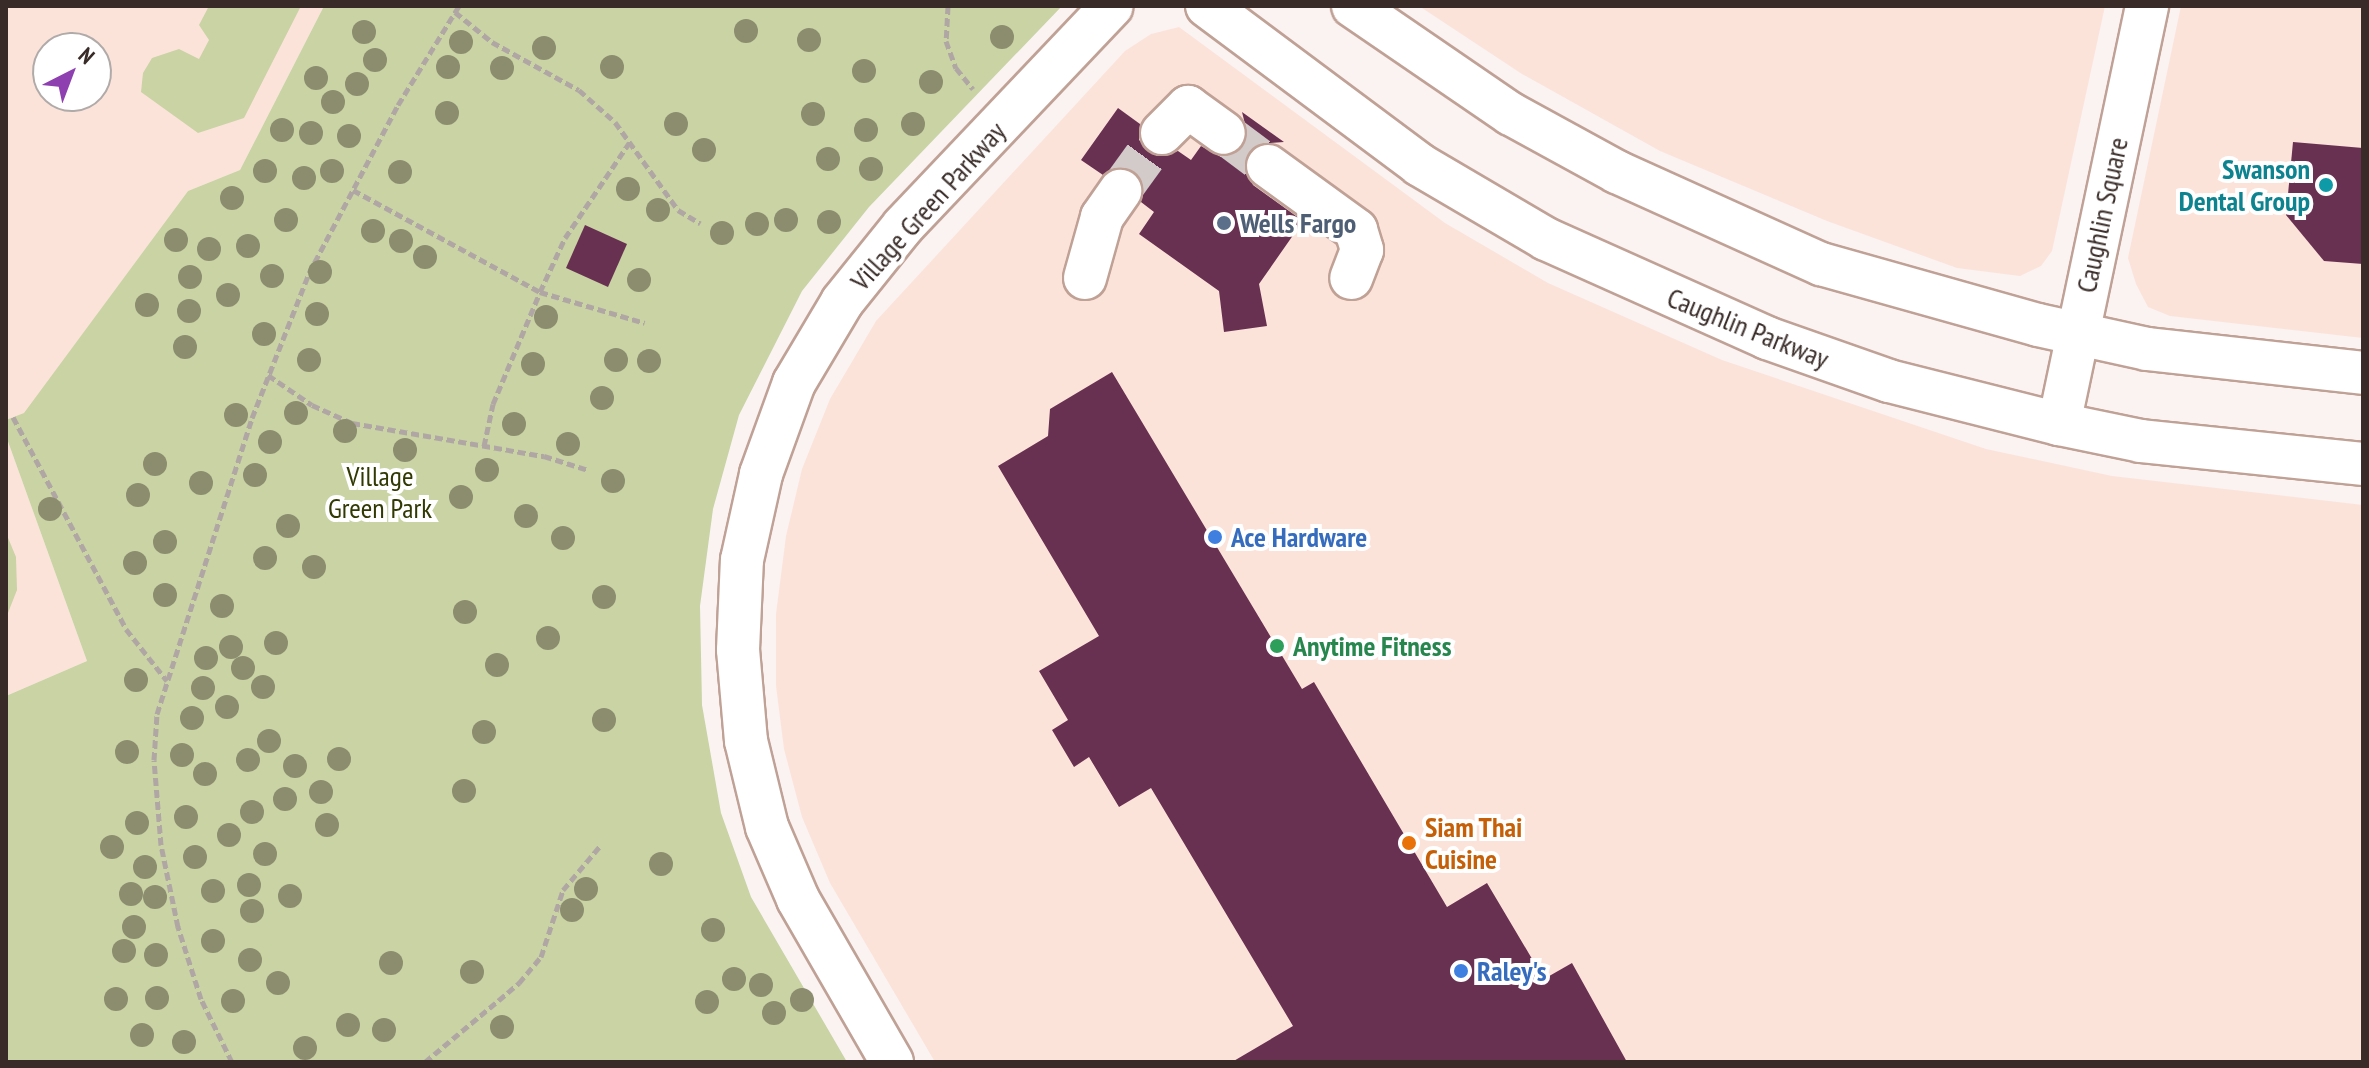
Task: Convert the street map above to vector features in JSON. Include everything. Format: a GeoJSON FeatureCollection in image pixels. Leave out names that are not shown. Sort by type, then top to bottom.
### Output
{"type":"FeatureCollection","features":[{"type":"Feature","properties":{"kind":"street","name":"Village Green Parkway"},"geometry":{"type":"LineString","coordinates":[[892,1062],[798,899],[767,827],[746,741],[738,650],[742,560],[761,474],[794,383],[842,302],[903,226],[1112,6]]}},
{"type":"Feature","properties":{"kind":"street","name":"Caughlin Parkway"},"geometry":{"type":"LineString","coordinates":[[1207,6],[1420,165],[1546,239],[1767,338],[1889,381],[2059,424],[2141,441],[2363,464]]}},
{"type":"Feature","properties":{"kind":"street"},"geometry":{"type":"LineString","coordinates":[[1353,6],[1511,114],[1717,221],[1821,264],[2077,334],[2147,349],[2363,373]]}},
{"type":"Feature","properties":{"kind":"street","name":"Caughlin Square"},"geometry":{"type":"LineString","coordinates":[[2059,424],[2147,6]]}},
{"type":"Feature","properties":{"kind":"street"},"geometry":{"type":"LineString","coordinates":[[1162,133],[1188,107],[1224,133]]}},
{"type":"Feature","properties":{"kind":"street"},"geometry":{"type":"LineString","coordinates":[[1268,166],[1356,230],[1362,250],[1351,278]]}},
{"type":"Feature","properties":{"kind":"street"},"geometry":{"type":"LineString","coordinates":[[1085,278],[1102,217],[1120,191]]}},
{"type":"Feature","properties":{"kind":"path"},"geometry":{"type":"LineString","coordinates":[[948,6],[946,41],[956,68],[973,89]]}},
{"type":"Feature","properties":{"kind":"path"},"geometry":{"type":"LineString","coordinates":[[232,1062],[201,999],[161,845],[154,760],[157,714],[268,375],[309,273],[457,9],[492,42],[579,90],[615,122],[678,210],[700,223]]}},
{"type":"Feature","properties":{"kind":"path"},"geometry":{"type":"LineString","coordinates":[[484,446],[493,404],[565,238],[629,143]]}},
{"type":"Feature","properties":{"kind":"path"},"geometry":{"type":"LineString","coordinates":[[353,190],[540,292],[645,323]]}},
{"type":"Feature","properties":{"kind":"path"},"geometry":{"type":"LineString","coordinates":[[268,375],[312,405],[352,423],[484,446],[588,470]]}},
{"type":"Feature","properties":{"kind":"path"},"geometry":{"type":"LineString","coordinates":[[13,417],[126,629],[167,682]]}},
{"type":"Feature","properties":{"kind":"path"},"geometry":{"type":"LineString","coordinates":[[425,1062],[519,983],[541,957],[563,890],[600,846]]}},
{"type":"Feature","properties":{"kind":"shaded area"},"geometry":{"type":"Polygon","coordinates":[[[6,6],[324,6],[240,170],[188,191],[24,414],[6,420],[6,6]]]}},
{"type":"Feature","properties":{"kind":"shaded area"},"geometry":{"type":"Polygon","coordinates":[[[1419,6],[2105,6],[2052,251],[2041,266],[2020,276],[1957,268],[1827,221],[1660,151],[1522,74],[1419,6]]]}},
{"type":"Feature","properties":{"kind":"shaded area"},"geometry":{"type":"Polygon","coordinates":[[[2181,6],[2363,6],[2363,338],[2170,316],[2148,307],[2136,284],[2128,258],[2181,6]]]}},
{"type":"Feature","properties":{"kind":"shaded area"},"geometry":{"type":"Polygon","coordinates":[[[1179,27],[1445,223],[1548,283],[1722,360],[1986,449],[2112,476],[2363,505],[2363,1062],[935,1062],[830,883],[802,817],[784,749],[776,686],[776,614],[786,536],[802,469],[830,399],[876,321],[1125,51],[1151,34],[1179,27]]]}},
{"type":"Feature","properties":{"kind":"shaded area"},"geometry":{"type":"Polygon","coordinates":[[[6,436],[87,661],[6,696],[6,436]]]}},
{"type":"Feature","properties":{"kind":"green space"},"geometry":{"type":"Polygon","coordinates":[[[209,6],[301,6],[244,118],[198,133],[141,92],[143,73],[152,58],[179,49],[199,59],[209,40],[199,25],[209,6]]]}},
{"type":"Feature","properties":{"kind":"green space","name":"Village Green Park"},"geometry":{"type":"Polygon","coordinates":[[[324,6],[1062,6],[869,207],[802,291],[739,415],[713,509],[700,606],[702,705],[721,813],[751,897],[847,1062],[6,1062],[6,696],[87,661],[6,436],[6,420],[24,413],[188,191],[240,170],[324,6]]]}},
{"type":"Feature","properties":{"kind":"green space"},"geometry":{"type":"Polygon","coordinates":[[[6,533],[16,557],[17,590],[6,618],[6,533]]]}},
{"type":"Feature","properties":{"kind":"building","name":"Wells Fargo"},"geometry":{"type":"Polygon","coordinates":[[[1118,108],[1140,124],[1139,140],[1157,156],[1178,151],[1191,160],[1201,146],[1221,157],[1234,154],[1248,136],[1242,112],[1284,142],[1258,144],[1244,164],[1253,185],[1303,221],[1259,284],[1267,326],[1224,332],[1219,291],[1139,234],[1154,212],[1141,202],[1141,180],[1123,167],[1103,175],[1081,160],[1118,108]]]}},
{"type":"Feature","properties":{"kind":"building","name":"Swanson Dental Group"},"geometry":{"type":"Polygon","coordinates":[[[2293,142],[2363,148],[2363,264],[2324,261],[2286,215],[2293,142]]]}},
{"type":"Feature","properties":{"kind":"building"},"geometry":{"type":"Polygon","coordinates":[[[585,225],[627,244],[608,287],[566,268],[585,225]]]}},
{"type":"Feature","properties":{"kind":"building"},"geometry":{"type":"Polygon","coordinates":[[[1112,372],[1302,689],[1314,682],[1447,907],[1487,883],[1544,979],[1572,963],[1627,1062],[1232,1062],[1293,1026],[1151,788],[1119,807],[1089,757],[1074,767],[1052,730],[1068,720],[1039,671],[1099,636],[998,466],[1048,436],[1050,409],[1112,372]]]}},
{"type":"Feature","properties":{"kind":"tunnel"},"geometry":{"type":"LineString","coordinates":[[1120,191],[1162,133]]}},
{"type":"Feature","properties":{"kind":"tunnel"},"geometry":{"type":"LineString","coordinates":[[1224,133],[1268,166]]}},
{"type":"Feature","properties":{"kind":"place","name":"Swanson Dental Group"},"geometry":{"type":"Point","coordinates":[2326,185]}},
{"type":"Feature","properties":{"kind":"place","name":"Wells Fargo"},"geometry":{"type":"Point","coordinates":[1224,223]}},
{"type":"Feature","properties":{"kind":"place","name":"Ace Hardware"},"geometry":{"type":"Point","coordinates":[1215,537]}},
{"type":"Feature","properties":{"kind":"place","name":"Anytime Fitness"},"geometry":{"type":"Point","coordinates":[1277,646]}},
{"type":"Feature","properties":{"kind":"place","name":"Siam Thai Cuisine"},"geometry":{"type":"Point","coordinates":[1409,843]}},
{"type":"Feature","properties":{"kind":"place","name":"Raley's"},"geometry":{"type":"Point","coordinates":[1461,971]}}]}
